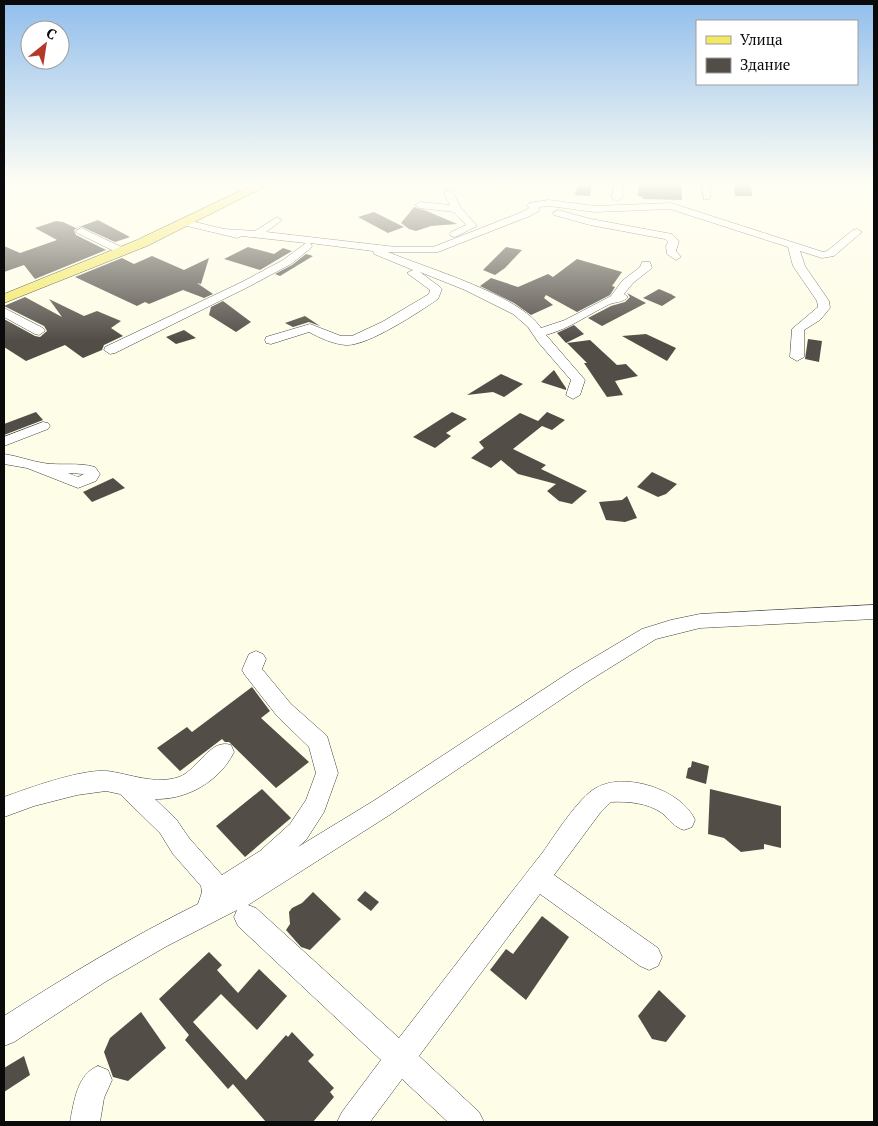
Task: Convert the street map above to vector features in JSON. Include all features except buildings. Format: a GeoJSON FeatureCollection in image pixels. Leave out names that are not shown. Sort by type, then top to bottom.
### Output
{"type":"FeatureCollection","features":[{"type":"Feature","properties":{"kind":"main road"},"geometry":{"type":"LineString","coordinates":[[4,299],[159,235]]}},
{"type":"Feature","properties":{"kind":"street"},"geometry":{"type":"LineString","coordinates":[[86,235],[122,251]]}},
{"type":"Feature","properties":{"kind":"street"},"geometry":{"type":"LineString","coordinates":[[238,235],[254,240],[381,254]]}},
{"type":"Feature","properties":{"kind":"street"},"geometry":{"type":"LineString","coordinates":[[263,235],[369,247],[434,250],[473,235]]}},
{"type":"Feature","properties":{"kind":"street"},"geometry":{"type":"LineString","coordinates":[[414,249],[454,235]]}},
{"type":"Feature","properties":{"kind":"street"},"geometry":{"type":"LineString","coordinates":[[660,235],[668,236],[674,240],[671,252],[676,257]]}},
{"type":"Feature","properties":{"kind":"street"},"geometry":{"type":"LineString","coordinates":[[756,235],[793,247],[826,255],[854,235]]}},
{"type":"Feature","properties":{"kind":"street"},"geometry":{"type":"LineString","coordinates":[[110,350],[246,284],[287,262],[307,246]]}},
{"type":"Feature","properties":{"kind":"street"},"geometry":{"type":"LineString","coordinates":[[369,247],[381,254],[457,282],[522,315],[540,332],[542,339],[578,380],[573,394]]}},
{"type":"Feature","properties":{"kind":"street"},"geometry":{"type":"LineString","coordinates":[[793,247],[798,266],[823,301],[824,308],[816,317],[798,329],[797,357]]}},
{"type":"Feature","properties":{"kind":"street"},"geometry":{"type":"LineString","coordinates":[[540,332],[560,326],[587,314],[598,304],[619,297],[621,288],[627,281],[646,268],[646,264]]}},
{"type":"Feature","properties":{"kind":"street"},"geometry":{"type":"LineString","coordinates":[[271,340],[310,328],[338,340],[359,339],[434,296],[436,289],[411,272],[412,266]]}},
{"type":"Feature","properties":{"kind":"street"},"geometry":{"type":"LineString","coordinates":[[4,312],[39,331]]}},
{"type":"Feature","properties":{"kind":"street"},"geometry":{"type":"LineString","coordinates":[[4,442],[42,426]]}},
{"type":"Feature","properties":{"kind":"street"},"geometry":{"type":"LineString","coordinates":[[4,459],[15,460],[41,468]]}},
{"type":"Feature","properties":{"kind":"street"},"geometry":{"type":"LineString","coordinates":[[210,902],[246,892],[384,807],[580,676],[649,634],[700,621],[874,612]]}},
{"type":"Feature","properties":{"kind":"street"},"geometry":{"type":"LineString","coordinates":[[4,1032],[96,973],[158,937],[210,902],[268,859],[298,832],[316,805],[327,773],[319,742],[284,710],[266,689],[252,670],[256,659]]}},
{"type":"Feature","properties":{"kind":"street"},"geometry":{"type":"LineString","coordinates":[[4,807],[77,785],[106,781],[127,786],[172,789],[192,783],[208,770],[224,752]]}},
{"type":"Feature","properties":{"kind":"street"},"geometry":{"type":"LineString","coordinates":[[127,786],[168,826],[181,846],[212,881],[210,902]]}},
{"type":"Feature","properties":{"kind":"street"},"geometry":{"type":"LineString","coordinates":[[352,1122],[581,820],[607,793],[632,792],[654,798],[669,806],[684,820]]}},
{"type":"Feature","properties":{"kind":"street"},"geometry":{"type":"LineString","coordinates":[[537,877],[649,957]]}},
{"type":"Feature","properties":{"kind":"street"},"geometry":{"type":"LineString","coordinates":[[247,917],[469,1122]]}},
{"type":"Feature","properties":{"kind":"street"},"geometry":{"type":"LineString","coordinates":[[85,1122],[90,1095],[98,1080]]}}]}
